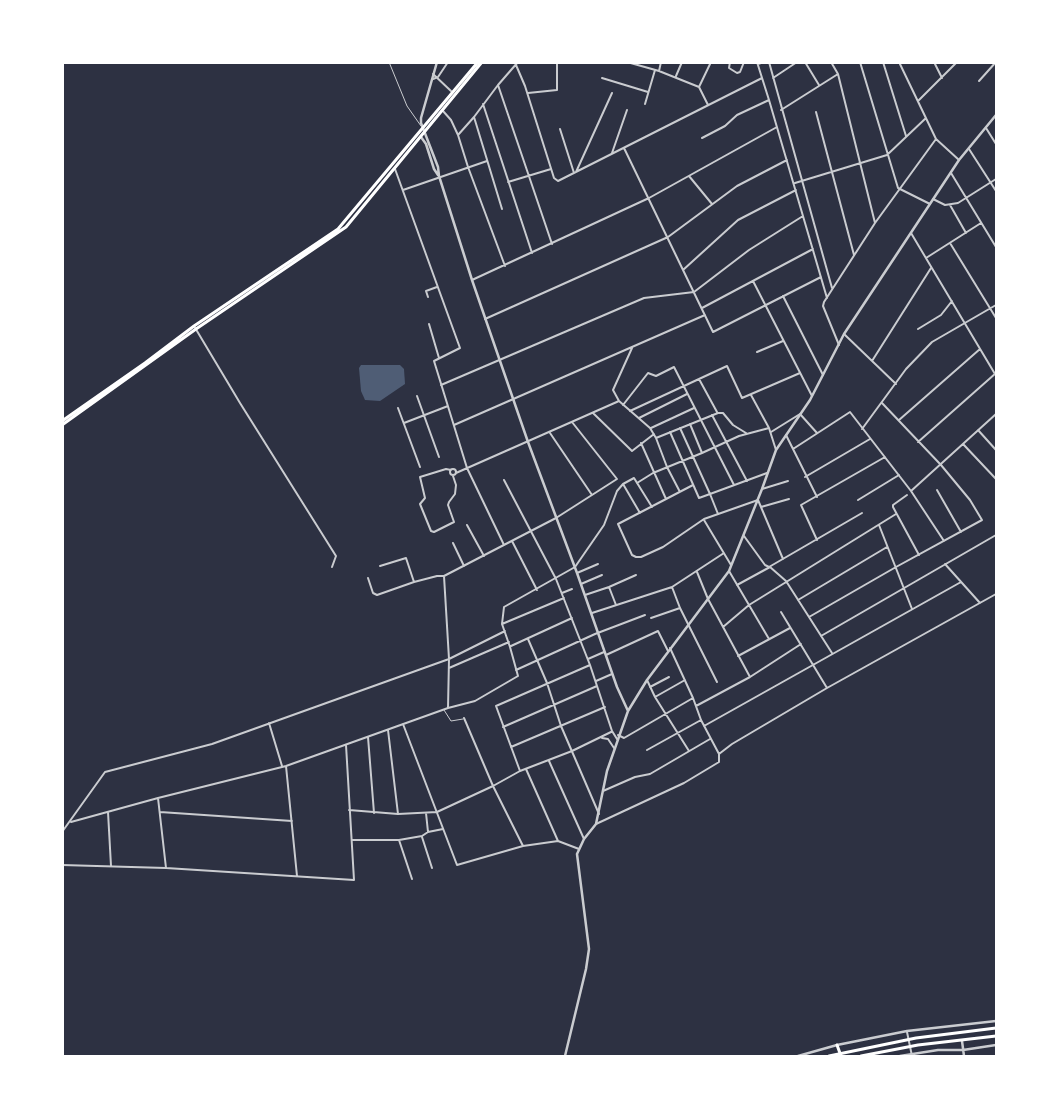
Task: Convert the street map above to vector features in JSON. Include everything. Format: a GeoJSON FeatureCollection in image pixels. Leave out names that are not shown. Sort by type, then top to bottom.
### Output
{"type":"FeatureCollection","features":[{"type":"Feature","properties":{"kind":"main road"},"geometry":{"type":"LineString","coordinates":[[195,327],[340,232],[478,62]]}},
{"type":"Feature","properties":{"kind":"main road"},"geometry":{"type":"LineString","coordinates":[[424,129],[482,62]]}},
{"type":"Feature","properties":{"kind":"main road"},"geometry":{"type":"LineString","coordinates":[[62,423],[195,327],[338,229],[420,135]]}},
{"type":"Feature","properties":{"kind":"main road"},"geometry":{"type":"LineString","coordinates":[[829,1056],[906,1040],[996,1028]]}},
{"type":"Feature","properties":{"kind":"main road"},"geometry":{"type":"LineString","coordinates":[[861,1056],[918,1045],[996,1036]]}},
{"type":"Feature","properties":{"kind":"main road"},"geometry":{"type":"LineString","coordinates":[[838,1045],[840,1056]]}},
{"type":"Feature","properties":{"kind":"street"},"geometry":{"type":"LineString","coordinates":[[389,62],[408,106],[424,129]]}},
{"type":"Feature","properties":{"kind":"street"},"geometry":{"type":"LineString","coordinates":[[437,62],[421,118],[424,129],[438,167],[439,176],[472,280],[528,442],[599,632],[625,709],[628,711]]}},
{"type":"Feature","properties":{"kind":"street"},"geometry":{"type":"LineString","coordinates":[[432,79],[438,77],[448,62]]}},
{"type":"Feature","properties":{"kind":"street"},"geometry":{"type":"LineString","coordinates":[[528,93],[557,90],[557,62]]}},
{"type":"Feature","properties":{"kind":"street"},"geometry":{"type":"LineString","coordinates":[[627,62],[655,70],[699,87],[709,105]]}},
{"type":"Feature","properties":{"kind":"street"},"geometry":{"type":"LineString","coordinates":[[659,72],[661,62]]}},
{"type":"Feature","properties":{"kind":"street"},"geometry":{"type":"LineString","coordinates":[[675,77],[682,62]]}},
{"type":"Feature","properties":{"kind":"street"},"geometry":{"type":"LineString","coordinates":[[699,87],[711,62]]}},
{"type":"Feature","properties":{"kind":"street"},"geometry":{"type":"LineString","coordinates":[[730,62],[729,68],[738,73],[744,62]]}},
{"type":"Feature","properties":{"kind":"street"},"geometry":{"type":"LineString","coordinates":[[764,62],[757,63],[827,298]]}},
{"type":"Feature","properties":{"kind":"street"},"geometry":{"type":"LineString","coordinates":[[769,62],[832,288]]}},
{"type":"Feature","properties":{"kind":"street"},"geometry":{"type":"LineString","coordinates":[[773,78],[797,62]]}},
{"type":"Feature","properties":{"kind":"street"},"geometry":{"type":"LineString","coordinates":[[805,62],[819,86]]}},
{"type":"Feature","properties":{"kind":"street"},"geometry":{"type":"LineString","coordinates":[[832,62],[838,74],[874,222]]}},
{"type":"Feature","properties":{"kind":"street"},"geometry":{"type":"LineString","coordinates":[[860,62],[898,188],[930,204]]}},
{"type":"Feature","properties":{"kind":"street"},"geometry":{"type":"LineString","coordinates":[[883,62],[906,136]]}},
{"type":"Feature","properties":{"kind":"street"},"geometry":{"type":"LineString","coordinates":[[899,62],[936,139],[959,160]]}},
{"type":"Feature","properties":{"kind":"street"},"geometry":{"type":"LineString","coordinates":[[934,62],[942,78]]}},
{"type":"Feature","properties":{"kind":"street"},"geometry":{"type":"LineString","coordinates":[[918,102],[957,62]]}},
{"type":"Feature","properties":{"kind":"street"},"geometry":{"type":"LineString","coordinates":[[979,81],[996,62]]}},
{"type":"Feature","properties":{"kind":"street"},"geometry":{"type":"LineString","coordinates":[[458,135],[516,64],[528,93],[551,169],[558,181],[762,78]]}},
{"type":"Feature","properties":{"kind":"street"},"geometry":{"type":"LineString","coordinates":[[645,104],[655,70]]}},
{"type":"Feature","properties":{"kind":"street"},"geometry":{"type":"LineString","coordinates":[[433,74],[453,93]]}},
{"type":"Feature","properties":{"kind":"street"},"geometry":{"type":"LineString","coordinates":[[782,110],[838,74]]}},
{"type":"Feature","properties":{"kind":"street"},"geometry":{"type":"LineString","coordinates":[[602,78],[648,92]]}},
{"type":"Feature","properties":{"kind":"street"},"geometry":{"type":"LineString","coordinates":[[498,85],[552,244]]}},
{"type":"Feature","properties":{"kind":"street"},"geometry":{"type":"LineString","coordinates":[[575,173],[612,93]]}},
{"type":"Feature","properties":{"kind":"street"},"geometry":{"type":"LineString","coordinates":[[702,138],[725,126],[737,115],[769,100]]}},
{"type":"Feature","properties":{"kind":"street"},"geometry":{"type":"LineString","coordinates":[[483,104],[532,253]]}},
{"type":"Feature","properties":{"kind":"street"},"geometry":{"type":"LineString","coordinates":[[442,110],[451,120],[458,135],[505,266]]}},
{"type":"Feature","properties":{"kind":"street"},"geometry":{"type":"LineString","coordinates":[[612,154],[627,110]]}},
{"type":"Feature","properties":{"kind":"street"},"geometry":{"type":"LineString","coordinates":[[816,112],[854,256]]}},
{"type":"Feature","properties":{"kind":"street"},"geometry":{"type":"LineString","coordinates":[[565,1056],[589,949],[578,858],[579,849],[596,824],[600,814],[602,792],[614,748],[628,711],[647,680],[729,571],[776,450],[812,396],[844,334],[959,160],[996,114]]}},
{"type":"Feature","properties":{"kind":"street"},"geometry":{"type":"LineString","coordinates":[[474,117],[502,209]]}},
{"type":"Feature","properties":{"kind":"street"},"geometry":{"type":"LineString","coordinates":[[794,183],[887,155],[926,118]]}},
{"type":"Feature","properties":{"kind":"street"},"geometry":{"type":"LineString","coordinates":[[472,280],[649,198],[777,127]]}},
{"type":"Feature","properties":{"kind":"street"},"geometry":{"type":"LineString","coordinates":[[560,128],[575,173]]}},
{"type":"Feature","properties":{"kind":"street"},"geometry":{"type":"LineString","coordinates":[[986,128],[996,144]]}},
{"type":"Feature","properties":{"kind":"street"},"geometry":{"type":"LineString","coordinates":[[420,135],[426,144],[434,169],[439,176]]}},
{"type":"Feature","properties":{"kind":"street"},"geometry":{"type":"LineString","coordinates":[[839,345],[823,306],[832,288],[874,222],[936,139]]}},
{"type":"Feature","properties":{"kind":"street"},"geometry":{"type":"LineString","coordinates":[[624,148],[713,332],[821,277]]}},
{"type":"Feature","properties":{"kind":"street"},"geometry":{"type":"LineString","coordinates":[[968,148],[996,191]]}},
{"type":"Feature","properties":{"kind":"street"},"geometry":{"type":"LineString","coordinates":[[485,319],[668,237],[736,186],[787,160]]}},
{"type":"Feature","properties":{"kind":"street"},"geometry":{"type":"LineString","coordinates":[[403,190],[487,161]]}},
{"type":"Feature","properties":{"kind":"street"},"geometry":{"type":"LineString","coordinates":[[394,167],[460,348],[434,361],[467,468],[504,545]]}},
{"type":"Feature","properties":{"kind":"street"},"geometry":{"type":"LineString","coordinates":[[508,182],[551,169]]}},
{"type":"Feature","properties":{"kind":"street"},"geometry":{"type":"LineString","coordinates":[[951,172],[996,247]]}},
{"type":"Feature","properties":{"kind":"street"},"geometry":{"type":"LineString","coordinates":[[688,176],[712,204]]}},
{"type":"Feature","properties":{"kind":"street"},"geometry":{"type":"LineString","coordinates":[[933,199],[945,205],[958,203],[996,179]]}},
{"type":"Feature","properties":{"kind":"street"},"geometry":{"type":"LineString","coordinates":[[683,270],[738,220],[796,190]]}},
{"type":"Feature","properties":{"kind":"street"},"geometry":{"type":"LineString","coordinates":[[950,205],[966,233]]}},
{"type":"Feature","properties":{"kind":"street"},"geometry":{"type":"LineString","coordinates":[[441,384],[644,298],[694,292],[749,250],[803,216]]}},
{"type":"Feature","properties":{"kind":"street"},"geometry":{"type":"LineString","coordinates":[[926,258],[981,222]]}},
{"type":"Feature","properties":{"kind":"street"},"geometry":{"type":"LineString","coordinates":[[911,233],[996,374],[918,442]]}},
{"type":"Feature","properties":{"kind":"street"},"geometry":{"type":"LineString","coordinates":[[950,243],[996,318]]}},
{"type":"Feature","properties":{"kind":"street"},"geometry":{"type":"LineString","coordinates":[[702,309],[813,249]]}},
{"type":"Feature","properties":{"kind":"street"},"geometry":{"type":"LineString","coordinates":[[872,361],[932,268]]}},
{"type":"Feature","properties":{"kind":"street"},"geometry":{"type":"LineString","coordinates":[[753,281],[812,396]]}},
{"type":"Feature","properties":{"kind":"street"},"geometry":{"type":"LineString","coordinates":[[426,291],[438,287]]}},
{"type":"Feature","properties":{"kind":"street"},"geometry":{"type":"LineString","coordinates":[[425,288],[428,297]]}},
{"type":"Feature","properties":{"kind":"street"},"geometry":{"type":"LineString","coordinates":[[783,296],[823,376]]}},
{"type":"Feature","properties":{"kind":"street"},"geometry":{"type":"LineString","coordinates":[[918,329],[941,315],[952,301]]}},
{"type":"Feature","properties":{"kind":"street"},"geometry":{"type":"LineString","coordinates":[[862,429],[906,369],[932,342],[996,305]]}},
{"type":"Feature","properties":{"kind":"street"},"geometry":{"type":"LineString","coordinates":[[454,425],[705,315]]}},
{"type":"Feature","properties":{"kind":"street"},"geometry":{"type":"LineString","coordinates":[[429,324],[439,358]]}},
{"type":"Feature","properties":{"kind":"street"},"geometry":{"type":"LineString","coordinates":[[195,327],[336,556],[332,567]]}},
{"type":"Feature","properties":{"kind":"street"},"geometry":{"type":"LineString","coordinates":[[844,334],[896,384]]}},
{"type":"Feature","properties":{"kind":"street"},"geometry":{"type":"LineString","coordinates":[[758,352],[784,341]]}},
{"type":"Feature","properties":{"kind":"street"},"geometry":{"type":"LineString","coordinates":[[632,348],[613,390],[619,402],[650,428],[654,434],[667,467],[680,492]]}},
{"type":"Feature","properties":{"kind":"street"},"geometry":{"type":"LineString","coordinates":[[899,421],[980,349]]}},
{"type":"Feature","properties":{"kind":"street"},"geometry":{"type":"LineString","coordinates":[[630,411],[727,366],[742,398],[800,373]]}},
{"type":"Feature","properties":{"kind":"street"},"geometry":{"type":"LineString","coordinates":[[623,405],[648,373],[656,376],[674,367],[734,486]]}},
{"type":"Feature","properties":{"kind":"street"},"geometry":{"type":"LineString","coordinates":[[699,379],[718,413]]}},
{"type":"Feature","properties":{"kind":"street"},"geometry":{"type":"LineString","coordinates":[[639,418],[687,394]]}},
{"type":"Feature","properties":{"kind":"street"},"geometry":{"type":"LineString","coordinates":[[750,394],[769,428],[776,450]]}},
{"type":"Feature","properties":{"kind":"street"},"geometry":{"type":"LineString","coordinates":[[417,396],[439,457]]}},
{"type":"Feature","properties":{"kind":"street"},"geometry":{"type":"LineString","coordinates":[[453,476],[455,472],[619,402]]}},
{"type":"Feature","properties":{"kind":"street"},"geometry":{"type":"LineString","coordinates":[[809,617],[982,520],[970,500],[941,465],[882,403]]}},
{"type":"Feature","properties":{"kind":"street"},"geometry":{"type":"LineString","coordinates":[[404,423],[448,406]]}},
{"type":"Feature","properties":{"kind":"street"},"geometry":{"type":"LineString","coordinates":[[398,408],[420,467]]}},
{"type":"Feature","properties":{"kind":"street"},"geometry":{"type":"LineString","coordinates":[[650,428],[694,408]]}},
{"type":"Feature","properties":{"kind":"street"},"geometry":{"type":"LineString","coordinates":[[793,449],[850,412],[911,491],[944,541]]}},
{"type":"Feature","properties":{"kind":"street"},"geometry":{"type":"LineString","coordinates":[[593,413],[632,451],[654,434]]}},
{"type":"Feature","properties":{"kind":"street"},"geometry":{"type":"LineString","coordinates":[[656,438],[718,413],[722,413],[733,426],[746,433]]}},
{"type":"Feature","properties":{"kind":"street"},"geometry":{"type":"LineString","coordinates":[[770,432],[800,414]]}},
{"type":"Feature","properties":{"kind":"street"},"geometry":{"type":"LineString","coordinates":[[800,414],[817,433]]}},
{"type":"Feature","properties":{"kind":"street"},"geometry":{"type":"LineString","coordinates":[[911,491],[996,414]]}},
{"type":"Feature","properties":{"kind":"street"},"geometry":{"type":"LineString","coordinates":[[712,415],[747,481]]}},
{"type":"Feature","properties":{"kind":"street"},"geometry":{"type":"LineString","coordinates":[[368,578],[375,595],[414,582],[444,576],[556,518],[617,479],[572,422]]}},
{"type":"Feature","properties":{"kind":"street"},"geometry":{"type":"LineString","coordinates":[[690,424],[702,453]]}},
{"type":"Feature","properties":{"kind":"street"},"geometry":{"type":"LineString","coordinates":[[680,428],[718,514]]}},
{"type":"Feature","properties":{"kind":"street"},"geometry":{"type":"LineString","coordinates":[[637,482],[653,473],[746,433],[769,428]]}},
{"type":"Feature","properties":{"kind":"street"},"geometry":{"type":"LineString","coordinates":[[978,430],[996,450]]}},
{"type":"Feature","properties":{"kind":"street"},"geometry":{"type":"LineString","coordinates":[[550,432],[592,495]]}},
{"type":"Feature","properties":{"kind":"street"},"geometry":{"type":"LineString","coordinates":[[670,432],[699,498],[769,472]]}},
{"type":"Feature","properties":{"kind":"street"},"geometry":{"type":"LineString","coordinates":[[786,435],[817,498]]}},
{"type":"Feature","properties":{"kind":"street"},"geometry":{"type":"LineString","coordinates":[[806,477],[870,439]]}},
{"type":"Feature","properties":{"kind":"street"},"geometry":{"type":"LineString","coordinates":[[641,443],[666,499]]}},
{"type":"Feature","properties":{"kind":"street"},"geometry":{"type":"LineString","coordinates":[[963,444],[996,479]]}},
{"type":"Feature","properties":{"kind":"street"},"geometry":{"type":"LineString","coordinates":[[817,540],[801,505],[817,498],[885,458]]}},
{"type":"Feature","properties":{"kind":"street"},"geometry":{"type":"LineString","coordinates":[[451,470],[449,473],[453,476],[456,486],[455,494],[448,505],[454,522],[434,532],[431,531],[420,504],[425,498],[420,477],[446,469],[451,470],[455,472]]}},
{"type":"Feature","properties":{"kind":"street"},"geometry":{"type":"LineString","coordinates":[[858,500],[899,475]]}},
{"type":"Feature","properties":{"kind":"street"},"geometry":{"type":"LineString","coordinates":[[71,822],[284,767],[448,708],[475,701],[518,676],[502,624],[504,607],[575,567],[604,525],[617,491],[623,484],[634,478],[652,507]]}},
{"type":"Feature","properties":{"kind":"street"},"geometry":{"type":"LineString","coordinates":[[504,480],[556,579],[598,686],[612,731],[618,737],[624,738],[693,698]]}},
{"type":"Feature","properties":{"kind":"street"},"geometry":{"type":"LineString","coordinates":[[762,489],[788,481]]}},
{"type":"Feature","properties":{"kind":"street"},"geometry":{"type":"LineString","coordinates":[[623,484],[640,513]]}},
{"type":"Feature","properties":{"kind":"street"},"geometry":{"type":"LineString","coordinates":[[693,485],[618,524],[632,555],[642,557],[663,547],[704,519],[758,500]]}},
{"type":"Feature","properties":{"kind":"street"},"geometry":{"type":"LineString","coordinates":[[937,490],[961,532]]}},
{"type":"Feature","properties":{"kind":"street"},"geometry":{"type":"LineString","coordinates":[[907,495],[892,506],[919,555]]}},
{"type":"Feature","properties":{"kind":"street"},"geometry":{"type":"LineString","coordinates":[[761,507],[789,499]]}},
{"type":"Feature","properties":{"kind":"street"},"geometry":{"type":"LineString","coordinates":[[758,500],[783,559]]}},
{"type":"Feature","properties":{"kind":"street"},"geometry":{"type":"LineString","coordinates":[[737,585],[862,513]]}},
{"type":"Feature","properties":{"kind":"street"},"geometry":{"type":"LineString","coordinates":[[723,627],[749,605],[896,514]]}},
{"type":"Feature","properties":{"kind":"street"},"geometry":{"type":"LineString","coordinates":[[704,519],[731,565]]}},
{"type":"Feature","properties":{"kind":"street"},"geometry":{"type":"LineString","coordinates":[[467,525],[484,556]]}},
{"type":"Feature","properties":{"kind":"street"},"geometry":{"type":"LineString","coordinates":[[879,525],[912,608]]}},
{"type":"Feature","properties":{"kind":"street"},"geometry":{"type":"LineString","coordinates":[[821,636],[996,535]]}},
{"type":"Feature","properties":{"kind":"street"},"geometry":{"type":"LineString","coordinates":[[744,536],[768,566],[786,581],[832,653]]}},
{"type":"Feature","properties":{"kind":"street"},"geometry":{"type":"LineString","coordinates":[[512,541],[536,590]]}},
{"type":"Feature","properties":{"kind":"street"},"geometry":{"type":"LineString","coordinates":[[453,543],[464,566]]}},
{"type":"Feature","properties":{"kind":"street"},"geometry":{"type":"LineString","coordinates":[[798,600],[888,547]]}},
{"type":"Feature","properties":{"kind":"street"},"geometry":{"type":"LineString","coordinates":[[592,613],[672,588],[724,553]]}},
{"type":"Feature","properties":{"kind":"street"},"geometry":{"type":"LineString","coordinates":[[380,566],[406,558],[414,582]]}},
{"type":"Feature","properties":{"kind":"street"},"geometry":{"type":"LineString","coordinates":[[577,573],[598,564]]}},
{"type":"Feature","properties":{"kind":"street"},"geometry":{"type":"LineString","coordinates":[[945,564],[980,603]]}},
{"type":"Feature","properties":{"kind":"street"},"geometry":{"type":"LineString","coordinates":[[729,571],[769,639]]}},
{"type":"Feature","properties":{"kind":"street"},"geometry":{"type":"LineString","coordinates":[[696,572],[708,599],[750,677]]}},
{"type":"Feature","properties":{"kind":"street"},"geometry":{"type":"LineString","coordinates":[[581,584],[602,575]]}},
{"type":"Feature","properties":{"kind":"street"},"geometry":{"type":"LineString","coordinates":[[585,595],[636,575]]}},
{"type":"Feature","properties":{"kind":"street"},"geometry":{"type":"LineString","coordinates":[[444,576],[449,659],[448,708]]}},
{"type":"Feature","properties":{"kind":"street"},"geometry":{"type":"LineString","coordinates":[[704,726],[961,582]]}},
{"type":"Feature","properties":{"kind":"street"},"geometry":{"type":"LineString","coordinates":[[609,586],[616,605]]}},
{"type":"Feature","properties":{"kind":"street"},"geometry":{"type":"LineString","coordinates":[[672,588],[717,682]]}},
{"type":"Feature","properties":{"kind":"street"},"geometry":{"type":"LineString","coordinates":[[562,593],[572,589]]}},
{"type":"Feature","properties":{"kind":"street"},"geometry":{"type":"LineString","coordinates":[[719,754],[732,744],[827,688],[996,594]]}},
{"type":"Feature","properties":{"kind":"street"},"geometry":{"type":"LineString","coordinates":[[502,624],[564,598]]}},
{"type":"Feature","properties":{"kind":"street"},"geometry":{"type":"LineString","coordinates":[[651,618],[680,608]]}},
{"type":"Feature","properties":{"kind":"street"},"geometry":{"type":"LineString","coordinates":[[781,612],[827,688]]}},
{"type":"Feature","properties":{"kind":"street"},"geometry":{"type":"LineString","coordinates":[[516,670],[599,632],[645,615]]}},
{"type":"Feature","properties":{"kind":"street"},"geometry":{"type":"LineString","coordinates":[[510,647],[572,618]]}},
{"type":"Feature","properties":{"kind":"street"},"geometry":{"type":"LineString","coordinates":[[738,656],[790,628]]}},
{"type":"Feature","properties":{"kind":"street"},"geometry":{"type":"LineString","coordinates":[[62,832],[105,772],[212,744],[449,659],[505,631]]}},
{"type":"Feature","properties":{"kind":"street"},"geometry":{"type":"LineString","coordinates":[[588,659],[658,631],[685,680],[701,720],[719,754],[719,762],[684,783],[596,824]]}},
{"type":"Feature","properties":{"kind":"street"},"geometry":{"type":"LineString","coordinates":[[528,639],[547,683],[561,726],[600,814]]}},
{"type":"Feature","properties":{"kind":"street"},"geometry":{"type":"LineString","coordinates":[[449,668],[509,642]]}},
{"type":"Feature","properties":{"kind":"street"},"geometry":{"type":"LineString","coordinates":[[696,706],[750,677],[801,644]]}},
{"type":"Feature","properties":{"kind":"street"},"geometry":{"type":"LineString","coordinates":[[520,771],[496,706],[590,665]]}},
{"type":"Feature","properties":{"kind":"street"},"geometry":{"type":"LineString","coordinates":[[596,681],[613,674]]}},
{"type":"Feature","properties":{"kind":"street"},"geometry":{"type":"LineString","coordinates":[[650,687],[669,677]]}},
{"type":"Feature","properties":{"kind":"street"},"geometry":{"type":"LineString","coordinates":[[647,680],[665,714],[690,751]]}},
{"type":"Feature","properties":{"kind":"street"},"geometry":{"type":"LineString","coordinates":[[655,697],[685,680]]}},
{"type":"Feature","properties":{"kind":"street"},"geometry":{"type":"LineString","coordinates":[[503,727],[598,686]]}},
{"type":"Feature","properties":{"kind":"street"},"geometry":{"type":"LineString","coordinates":[[511,747],[605,707]]}},
{"type":"Feature","properties":{"kind":"street"},"geometry":{"type":"LineString","coordinates":[[444,710],[451,721],[464,718],[523,846]]}},
{"type":"Feature","properties":{"kind":"street"},"geometry":{"type":"LineString","coordinates":[[647,750],[701,720]]}},
{"type":"Feature","properties":{"kind":"street"},"geometry":{"type":"LineString","coordinates":[[269,723],[284,767],[297,876]]}},
{"type":"Feature","properties":{"kind":"street"},"geometry":{"type":"LineString","coordinates":[[402,724],[458,865],[523,846],[558,841],[579,849]]}},
{"type":"Feature","properties":{"kind":"street"},"geometry":{"type":"LineString","coordinates":[[388,730],[398,814]]}},
{"type":"Feature","properties":{"kind":"street"},"geometry":{"type":"LineString","coordinates":[[349,810],[398,814],[437,812],[494,786],[520,771],[572,751],[612,731]]}},
{"type":"Feature","properties":{"kind":"street"},"geometry":{"type":"LineString","coordinates":[[368,737],[374,813]]}},
{"type":"Feature","properties":{"kind":"street"},"geometry":{"type":"LineString","coordinates":[[600,738],[608,739],[614,748]]}},
{"type":"Feature","properties":{"kind":"street"},"geometry":{"type":"LineString","coordinates":[[602,792],[635,776],[650,774],[710,739]]}},
{"type":"Feature","properties":{"kind":"street"},"geometry":{"type":"LineString","coordinates":[[62,865],[166,868],[354,880],[346,745]]}},
{"type":"Feature","properties":{"kind":"street"},"geometry":{"type":"LineString","coordinates":[[548,761],[584,839]]}},
{"type":"Feature","properties":{"kind":"street"},"geometry":{"type":"LineString","coordinates":[[526,769],[558,841]]}},
{"type":"Feature","properties":{"kind":"street"},"geometry":{"type":"LineString","coordinates":[[158,798],[166,868]]}},
{"type":"Feature","properties":{"kind":"street"},"geometry":{"type":"LineString","coordinates":[[108,812],[111,866]]}},
{"type":"Feature","properties":{"kind":"street"},"geometry":{"type":"LineString","coordinates":[[160,812],[292,822]]}},
{"type":"Feature","properties":{"kind":"street"},"geometry":{"type":"LineString","coordinates":[[426,813],[428,832]]}},
{"type":"Feature","properties":{"kind":"street"},"geometry":{"type":"LineString","coordinates":[[352,840],[399,840],[422,836],[428,832],[443,829]]}},
{"type":"Feature","properties":{"kind":"street"},"geometry":{"type":"LineString","coordinates":[[422,836],[432,868]]}},
{"type":"Feature","properties":{"kind":"street"},"geometry":{"type":"LineString","coordinates":[[399,840],[412,879]]}},
{"type":"Feature","properties":{"kind":"street"},"geometry":{"type":"LineString","coordinates":[[798,1056],[838,1045],[907,1031],[996,1021]]}},
{"type":"Feature","properties":{"kind":"street"},"geometry":{"type":"LineString","coordinates":[[907,1031],[912,1055]]}},
{"type":"Feature","properties":{"kind":"street"},"geometry":{"type":"LineString","coordinates":[[962,1041],[964,1056]]}},
{"type":"Feature","properties":{"kind":"street"},"geometry":{"type":"LineString","coordinates":[[900,1056],[938,1050],[963,1050],[996,1044]]}},
{"type":"Feature","properties":{"kind":"water"},"geometry":{"type":"Polygon","coordinates":[[[361,365],[400,365],[404,369],[405,384],[380,401],[365,400],[361,391],[359,368],[361,365]]]}}]}
